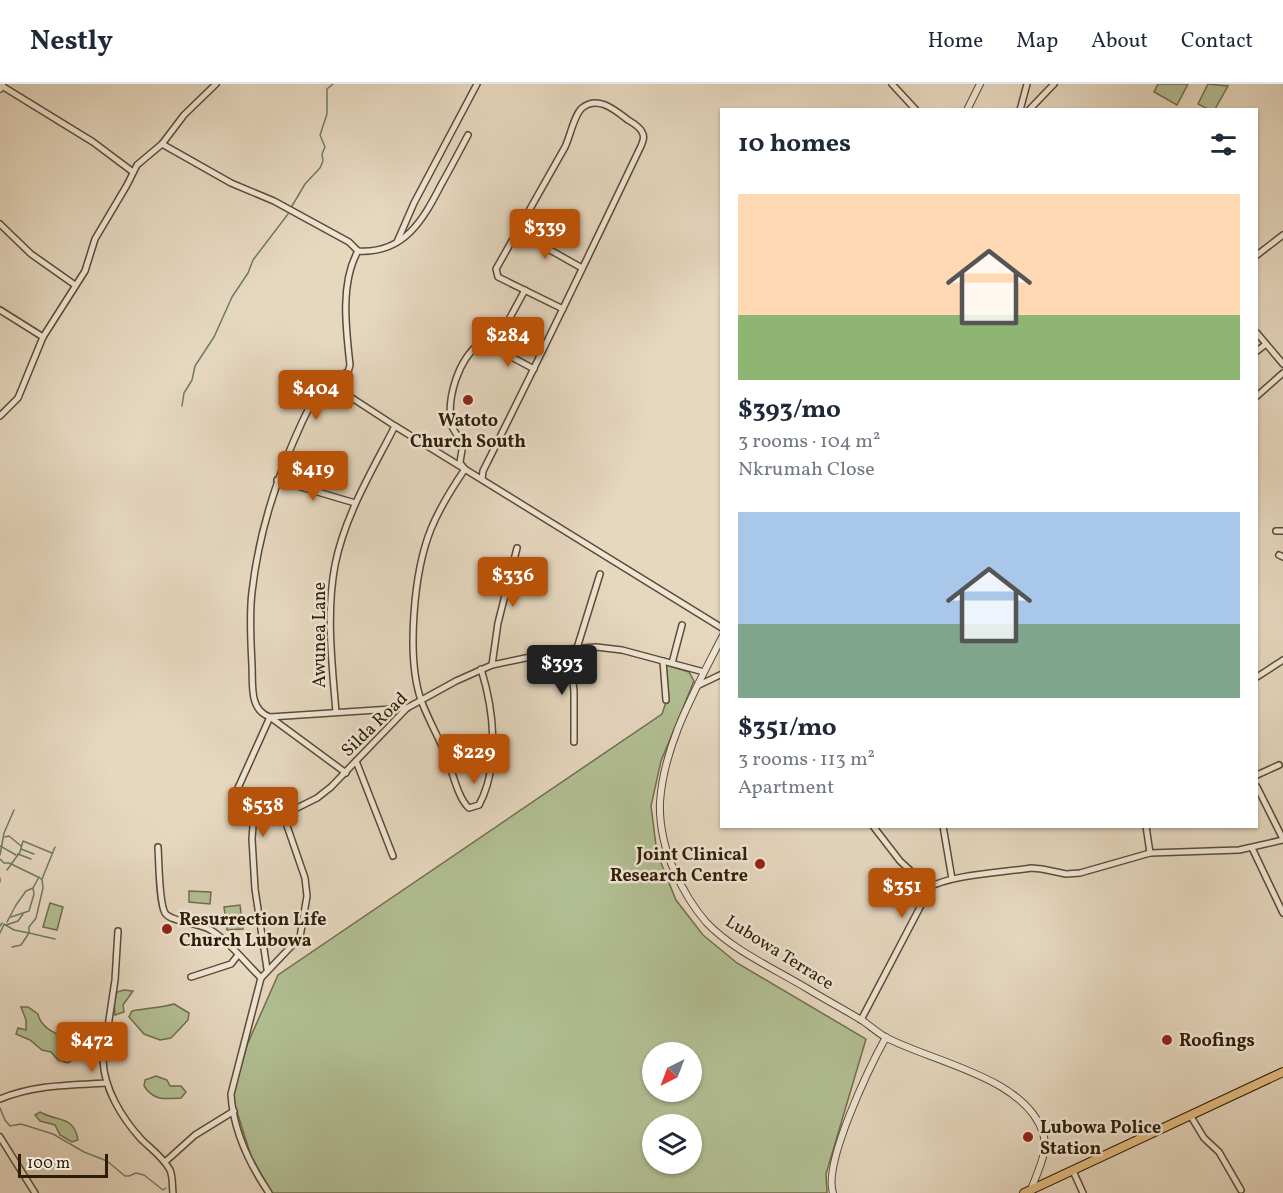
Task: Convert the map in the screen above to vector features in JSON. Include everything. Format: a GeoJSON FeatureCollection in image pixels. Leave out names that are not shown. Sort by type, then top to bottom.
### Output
{"type":"FeatureCollection","features":[{"type":"Feature","properties":{"kind":"main road"},"geometry":{"type":"LineString","coordinates":[[1027,1191],[1283,1072]]}},
{"type":"Feature","properties":{"kind":"street"},"geometry":{"type":"LineString","coordinates":[[0,416],[2,409],[18,398],[43,337],[84,272],[95,239],[137,165],[162,144],[184,115],[216,84]]}},
{"type":"Feature","properties":{"kind":"street"},"geometry":{"type":"LineString","coordinates":[[397,242],[414,203],[477,84]]}},
{"type":"Feature","properties":{"kind":"street"},"geometry":{"type":"LineString","coordinates":[[892,84],[914,108]]}},
{"type":"Feature","properties":{"kind":"street"},"geometry":{"type":"LineString","coordinates":[[968,108],[980,84]]}},
{"type":"Feature","properties":{"kind":"street"},"geometry":{"type":"LineString","coordinates":[[1021,108],[1027,84]]}},
{"type":"Feature","properties":{"kind":"street"},"geometry":{"type":"LineString","coordinates":[[1031,108],[1054,84]]}},
{"type":"Feature","properties":{"kind":"street"},"geometry":{"type":"LineString","coordinates":[[1,86],[93,142],[134,172]]}},
{"type":"Feature","properties":{"kind":"street"},"geometry":{"type":"LineString","coordinates":[[482,480],[483,471],[534,369],[563,309],[644,138],[642,130],[611,106],[598,103],[589,104],[577,114],[565,147],[496,270],[498,277],[563,309]]}},
{"type":"Feature","properties":{"kind":"street"},"geometry":{"type":"LineString","coordinates":[[162,144],[231,183],[274,201],[349,242],[358,251],[373,251],[397,242],[412,232],[423,218],[468,135]]}},
{"type":"Feature","properties":{"kind":"street"},"geometry":{"type":"LineString","coordinates":[[0,224],[31,254],[75,285]]}},
{"type":"Feature","properties":{"kind":"street"},"geometry":{"type":"LineString","coordinates":[[518,232],[582,268]]}},
{"type":"Feature","properties":{"kind":"street"},"geometry":{"type":"LineString","coordinates":[[1258,254],[1283,235]]}},
{"type":"Feature","properties":{"kind":"street"},"geometry":{"type":"LineString","coordinates":[[346,773],[259,711],[255,705],[252,593],[277,480],[313,399],[326,381],[345,375],[350,365],[346,316],[347,292],[351,266],[358,251]]}},
{"type":"Feature","properties":{"kind":"street"},"geometry":{"type":"LineString","coordinates":[[493,347],[525,290]]}},
{"type":"Feature","properties":{"kind":"street"},"geometry":{"type":"LineString","coordinates":[[0,310],[43,337]]}},
{"type":"Feature","properties":{"kind":"street"},"geometry":{"type":"LineString","coordinates":[[1258,334],[1283,364]]}},
{"type":"Feature","properties":{"kind":"street"},"geometry":{"type":"LineString","coordinates":[[465,469],[460,463],[462,444],[451,425],[451,392],[454,381],[474,347],[480,343],[493,347],[534,369]]}},
{"type":"Feature","properties":{"kind":"street"},"geometry":{"type":"LineString","coordinates":[[1258,350],[1266,344]]}},
{"type":"Feature","properties":{"kind":"street"},"geometry":{"type":"LineString","coordinates":[[1258,395],[1283,373]]}},
{"type":"Feature","properties":{"kind":"street"},"geometry":{"type":"LineString","coordinates":[[326,381],[720,627]]}},
{"type":"Feature","properties":{"kind":"street","name":"Awunea Lane"},"geometry":{"type":"LineString","coordinates":[[336,712],[331,598],[340,547],[355,503],[395,426]]}},
{"type":"Feature","properties":{"kind":"street"},"geometry":{"type":"LineString","coordinates":[[465,469],[441,506],[423,552],[413,619],[413,642],[421,699],[453,771],[463,803],[469,808],[479,805],[482,799],[488,781],[492,751],[488,694],[481,669]]}},
{"type":"Feature","properties":{"kind":"street"},"geometry":{"type":"LineString","coordinates":[[277,480],[355,503]]}},
{"type":"Feature","properties":{"kind":"street"},"geometry":{"type":"LineString","coordinates":[[492,665],[498,623],[517,548]]}},
{"type":"Feature","properties":{"kind":"street"},"geometry":{"type":"LineString","coordinates":[[577,648],[600,574]]}},
{"type":"Feature","properties":{"kind":"street"},"geometry":{"type":"LineString","coordinates":[[672,663],[682,624]]}},
{"type":"Feature","properties":{"kind":"street","name":"Lubowa Terrace"},"geometry":{"type":"LineString","coordinates":[[720,641],[672,745],[662,784],[660,804],[663,838],[676,875],[694,907],[706,922],[724,938],[886,1037],[997,1084],[1029,1109],[1042,1131],[1045,1142],[1044,1152],[1027,1191]]}},
{"type":"Feature","properties":{"kind":"street","name":"Silda Road"},"geometry":{"type":"LineString","coordinates":[[269,1193],[251,1164],[234,1111],[231,1091],[261,978],[267,969],[300,937],[307,901],[305,878],[286,823],[288,814],[317,798],[346,773],[407,708],[492,665],[569,649],[596,647],[622,650],[704,672]]}},
{"type":"Feature","properties":{"kind":"street"},"geometry":{"type":"LineString","coordinates":[[569,649],[574,691],[574,742]]}},
{"type":"Feature","properties":{"kind":"street"},"geometry":{"type":"LineString","coordinates":[[1258,676],[1283,660]]}},
{"type":"Feature","properties":{"kind":"street"},"geometry":{"type":"LineString","coordinates":[[663,661],[666,700]]}},
{"type":"Feature","properties":{"kind":"street"},"geometry":{"type":"LineString","coordinates":[[699,685],[720,675]]}},
{"type":"Feature","properties":{"kind":"street"},"geometry":{"type":"LineString","coordinates":[[270,717],[407,708]]}},
{"type":"Feature","properties":{"kind":"street"},"geometry":{"type":"LineString","coordinates":[[267,969],[255,889],[252,839],[254,813],[237,794],[270,717]]}},
{"type":"Feature","properties":{"kind":"street"},"geometry":{"type":"LineString","coordinates":[[356,761],[393,856]]}},
{"type":"Feature","properties":{"kind":"street"},"geometry":{"type":"LineString","coordinates":[[1258,775],[1279,765]]}},
{"type":"Feature","properties":{"kind":"street"},"geometry":{"type":"LineString","coordinates":[[927,888],[952,879],[1036,868],[1066,874],[1080,873],[1150,853],[1252,848],[1283,840],[1258,789]]}},
{"type":"Feature","properties":{"kind":"street"},"geometry":{"type":"LineString","coordinates":[[861,1020],[927,896],[927,888],[900,861],[875,828]]}},
{"type":"Feature","properties":{"kind":"street"},"geometry":{"type":"LineString","coordinates":[[943,828],[952,879]]}},
{"type":"Feature","properties":{"kind":"street"},"geometry":{"type":"LineString","coordinates":[[1146,828],[1150,853]]}},
{"type":"Feature","properties":{"kind":"street"},"geometry":{"type":"LineString","coordinates":[[158,848],[161,894],[165,913],[171,918],[209,929],[261,978]]}},
{"type":"Feature","properties":{"kind":"street"},"geometry":{"type":"LineString","coordinates":[[1252,848],[1283,913]]}},
{"type":"Feature","properties":{"kind":"street"},"geometry":{"type":"LineString","coordinates":[[118,932],[115,980],[102,1060],[106,1083],[133,1130],[165,1162],[172,1175],[173,1193]]}},
{"type":"Feature","properties":{"kind":"street"},"geometry":{"type":"LineString","coordinates":[[191,977],[231,964],[238,955]]}},
{"type":"Feature","properties":{"kind":"street"},"geometry":{"type":"LineString","coordinates":[[833,1193],[832,1172],[845,1128],[858,1094],[886,1037]]}},
{"type":"Feature","properties":{"kind":"street"},"geometry":{"type":"LineString","coordinates":[[0,1099],[19,1091],[35,1088],[106,1083]]}},
{"type":"Feature","properties":{"kind":"street"},"geometry":{"type":"LineString","coordinates":[[165,1162],[195,1135],[234,1111]]}},
{"type":"Feature","properties":{"kind":"street"},"geometry":{"type":"LineString","coordinates":[[1190,1115],[1204,1138],[1219,1152],[1241,1190]]}},
{"type":"Feature","properties":{"kind":"street"},"geometry":{"type":"LineString","coordinates":[[0,1137],[35,1193]]}},
{"type":"Feature","properties":{"kind":"street"},"geometry":{"type":"LineString","coordinates":[[1074,1171],[1083,1193]]}},
{"type":"Feature","properties":{"kind":"green space"},"geometry":{"type":"Polygon","coordinates":[[[1158,84],[1188,84],[1177,105],[1154,92],[1158,84]]]}},
{"type":"Feature","properties":{"kind":"green space"},"geometry":{"type":"Polygon","coordinates":[[[1208,84],[1228,86],[1216,108],[1206,108],[1198,104],[1208,84]]]}},
{"type":"Feature","properties":{"kind":"green space"},"geometry":{"type":"Polygon","coordinates":[[[666,665],[689,672],[694,681],[661,761],[651,806],[657,853],[676,900],[703,935],[737,963],[866,1039],[826,1174],[827,1193],[272,1193],[251,1156],[232,1096],[247,1045],[278,975],[662,714],[669,701],[666,665]]]}},
{"type":"Feature","properties":{"kind":"green space"},"geometry":{"type":"Polygon","coordinates":[[[189,891],[211,892],[210,904],[189,902],[189,891]]]}},
{"type":"Feature","properties":{"kind":"green space"},"geometry":{"type":"Polygon","coordinates":[[[50,903],[63,907],[57,930],[43,927],[50,903]]]}},
{"type":"Feature","properties":{"kind":"green space"},"geometry":{"type":"Polygon","coordinates":[[[240,905],[243,929],[227,930],[224,907],[240,905]]]}},
{"type":"Feature","properties":{"kind":"green space"},"geometry":{"type":"Polygon","coordinates":[[[133,991],[123,1005],[124,1012],[115,1015],[114,1000],[117,992],[133,991]]]}},
{"type":"Feature","properties":{"kind":"green space"},"geometry":{"type":"Polygon","coordinates":[[[174,1004],[189,1013],[188,1020],[171,1038],[160,1040],[144,1034],[129,1017],[132,1011],[174,1004]]]}},
{"type":"Feature","properties":{"kind":"green space"},"geometry":{"type":"Polygon","coordinates":[[[21,1007],[28,1007],[38,1014],[47,1028],[73,1042],[75,1058],[68,1063],[58,1060],[51,1052],[42,1050],[30,1040],[16,1034],[18,1028],[26,1030],[26,1020],[21,1007]]]}},
{"type":"Feature","properties":{"kind":"green space"},"geometry":{"type":"Polygon","coordinates":[[[156,1076],[167,1080],[170,1086],[181,1086],[186,1092],[181,1098],[156,1097],[144,1086],[145,1080],[156,1076]]]}},
{"type":"Feature","properties":{"kind":"green space"},"geometry":{"type":"Polygon","coordinates":[[[40,1112],[69,1123],[73,1126],[78,1140],[72,1142],[60,1135],[55,1125],[40,1121],[35,1115],[40,1112]]]}},
{"type":"Feature","properties":{"kind":"waterway"},"geometry":{"type":"LineString","coordinates":[[292,206],[323,161],[322,154],[325,147],[320,135],[327,114],[327,89],[333,84]]}},
{"type":"Feature","properties":{"kind":"waterway"},"geometry":{"type":"LineString","coordinates":[[182,406],[184,393],[192,380],[195,366],[214,337],[232,297],[248,273],[253,260],[288,214]]}},
{"type":"Feature","properties":{"kind":"waterway"},"geometry":{"type":"LineString","coordinates":[[0,855],[4,833],[14,810]]}},
{"type":"Feature","properties":{"kind":"waterway"},"geometry":{"type":"LineString","coordinates":[[5,837],[9,836],[21,846]]}},
{"type":"Feature","properties":{"kind":"waterway"},"geometry":{"type":"LineString","coordinates":[[7,870],[20,852],[23,841],[52,853]]}},
{"type":"Feature","properties":{"kind":"waterway"},"geometry":{"type":"LineString","coordinates":[[0,846],[16,855]]}},
{"type":"Feature","properties":{"kind":"waterway"},"geometry":{"type":"LineString","coordinates":[[0,933],[4,924],[14,930],[29,933],[29,927],[36,918],[43,888],[42,879],[55,847]]}},
{"type":"Feature","properties":{"kind":"waterway"},"geometry":{"type":"LineString","coordinates":[[21,849],[34,854]]}},
{"type":"Feature","properties":{"kind":"waterway"},"geometry":{"type":"LineString","coordinates":[[18,854],[31,859]]}},
{"type":"Feature","properties":{"kind":"waterway"},"geometry":{"type":"LineString","coordinates":[[0,859],[4,863],[9,863],[38,877]]}},
{"type":"Feature","properties":{"kind":"waterway"},"geometry":{"type":"LineString","coordinates":[[7,922],[26,891],[33,888],[39,877],[41,879]]}},
{"type":"Feature","properties":{"kind":"waterway"},"geometry":{"type":"LineString","coordinates":[[11,917],[29,911],[34,894],[33,888]]}},
{"type":"Feature","properties":{"kind":"waterway"},"geometry":{"type":"LineString","coordinates":[[6,925],[18,921],[23,914]]}},
{"type":"Feature","properties":{"kind":"waterway"},"geometry":{"type":"LineString","coordinates":[[12,947],[21,945],[29,933],[55,939]]}},
{"type":"Feature","properties":{"kind":"waterway"},"geometry":{"type":"LineString","coordinates":[[0,1108],[10,1126],[21,1124],[53,1134],[84,1152],[107,1161],[125,1176],[136,1173],[144,1175],[163,1190],[166,1188]]}},
{"type":"Feature","properties":{"kind":"place","name":"Watoto Church South"},"geometry":{"type":"Point","coordinates":[468,400]}},
{"type":"Feature","properties":{"kind":"place","name":"Joint Clinical Research Centre"},"geometry":{"type":"Point","coordinates":[760,864]}},
{"type":"Feature","properties":{"kind":"place","name":"Resurrection Life Church Lubowa"},"geometry":{"type":"Point","coordinates":[167,929]}},
{"type":"Feature","properties":{"kind":"place","name":"Roofings"},"geometry":{"type":"Point","coordinates":[1167,1040]}},
{"type":"Feature","properties":{"kind":"place","name":"Lubowa Police Station"},"geometry":{"type":"Point","coordinates":[1028,1137]}}]}
